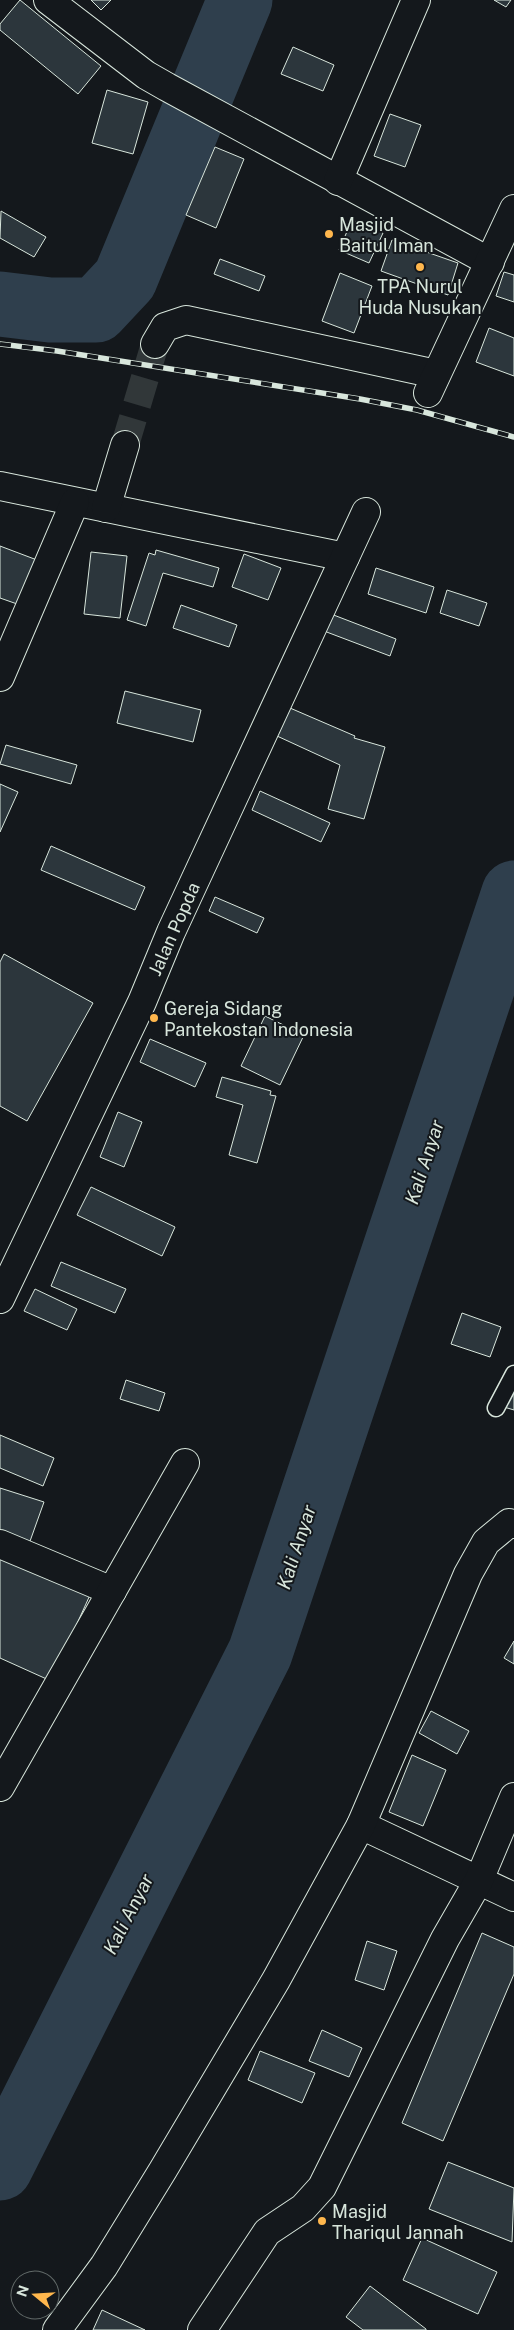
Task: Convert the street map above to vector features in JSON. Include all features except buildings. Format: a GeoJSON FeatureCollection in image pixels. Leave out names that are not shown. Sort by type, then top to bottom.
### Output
{"type":"FeatureCollection","features":[{"type":"Feature","properties":{"kind":"street"},"geometry":{"type":"LineString","coordinates":[[48,0],[139,70],[167,87],[490,262]]}},
{"type":"Feature","properties":{"kind":"street"},"geometry":{"type":"LineString","coordinates":[[338,181],[416,0]]}},
{"type":"Feature","properties":{"kind":"street"},"geometry":{"type":"LineString","coordinates":[[154,344],[165,327],[186,320],[432,384],[514,209]]}},
{"type":"Feature","properties":{"kind":"street"},"geometry":{"type":"LineString","coordinates":[[106,508],[125,446]]}},
{"type":"Feature","properties":{"kind":"street"},"geometry":{"type":"LineString","coordinates":[[0,486],[344,557]]}},
{"type":"Feature","properties":{"kind":"street"},"geometry":{"type":"LineString","coordinates":[[0,677],[75,502]]}},
{"type":"Feature","properties":{"kind":"street","name":"Jalan Popda"},"geometry":{"type":"LineString","coordinates":[[0,1299],[142,1002],[171,932],[366,512]]}},
{"type":"Feature","properties":{"kind":"street"},"geometry":{"type":"LineString","coordinates":[[0,1787],[185,1463]]}},
{"type":"Feature","properties":{"kind":"street"},"geometry":{"type":"LineString","coordinates":[[57,2330],[104,2266],[276,1980],[361,1825],[468,1574],[486,1542],[509,1523],[514,1524]]}},
{"type":"Feature","properties":{"kind":"street"},"geometry":{"type":"LineString","coordinates":[[0,1544],[112,1591]]}},
{"type":"Feature","properties":{"kind":"street"},"geometry":{"type":"LineString","coordinates":[[202,2330],[267,2232],[303,2208],[322,2187],[445,1939],[479,1880],[514,1797]]}},
{"type":"Feature","properties":{"kind":"street"},"geometry":{"type":"LineString","coordinates":[[361,1825],[514,1897]]}},
{"type":"Feature","properties":{"kind":"lane"},"geometry":{"type":"LineString","coordinates":[[496,1408],[514,1374]]}},
{"type":"Feature","properties":{"kind":"waterway"},"geometry":{"type":"LineString","coordinates":[[0,304],[50,310],[96,310],[125,279],[240,0]]}},
{"type":"Feature","properties":{"kind":"waterway","name":"Kali Anyar"},"geometry":{"type":"LineString","coordinates":[[0,2168],[260,1653],[514,893]]}},
{"type":"Feature","properties":{"kind":"tunnel"},"geometry":{"type":"LineString","coordinates":[[125,445],[155,344]]}},
{"type":"Feature","properties":{"kind":"railway"},"geometry":{"type":"LineString","coordinates":[[0,344],[57,351],[360,399],[417,410],[514,437]]}},
{"type":"Feature","properties":{"kind":"place","name":"Masjid Baitul Iman"},"geometry":{"type":"Point","coordinates":[329,234]}},
{"type":"Feature","properties":{"kind":"place","name":"TPA Nurul Huda Nusukan"},"geometry":{"type":"Point","coordinates":[420,267]}},
{"type":"Feature","properties":{"kind":"place","name":"Gereja Sidang Pantekostan Indonesia"},"geometry":{"type":"Point","coordinates":[154,1018]}},
{"type":"Feature","properties":{"kind":"place","name":"Masjid Thariqul Jannah"},"geometry":{"type":"Point","coordinates":[322,2221]}}]}
